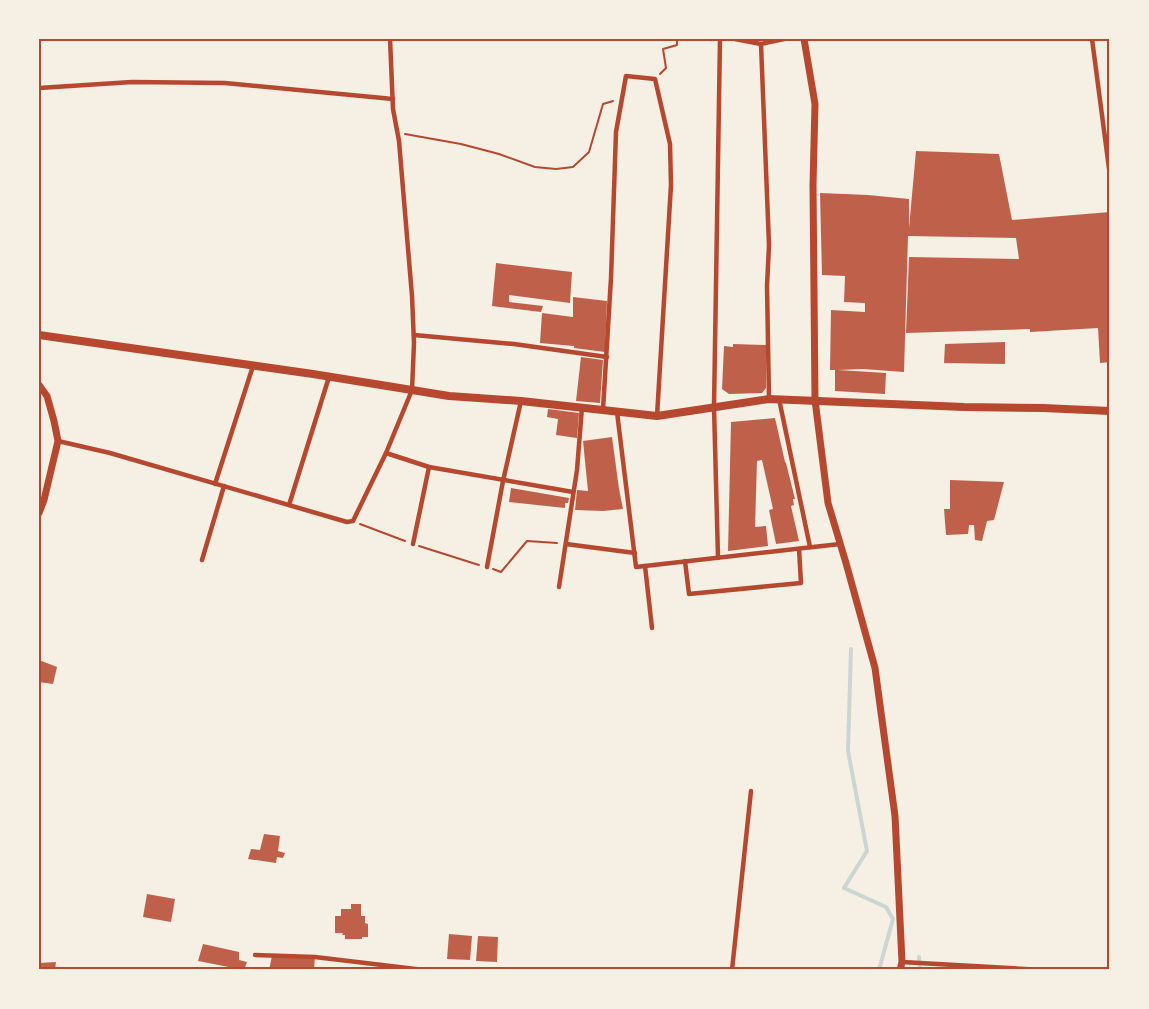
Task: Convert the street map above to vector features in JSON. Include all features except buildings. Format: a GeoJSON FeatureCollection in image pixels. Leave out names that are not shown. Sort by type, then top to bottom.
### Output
{"type":"FeatureCollection","features":[{"type":"Feature","properties":{"kind":"main road"},"geometry":{"type":"LineString","coordinates":[[804,39],[815,104],[813,185],[815,400],[828,503],[875,668],[895,816],[902,962],[900,970]]}},
{"type":"Feature","properties":{"kind":"main road"},"geometry":{"type":"LineString","coordinates":[[39,335],[449,396],[521,401],[657,416],[769,399],[1110,411]]}},
{"type":"Feature","properties":{"kind":"main road"},"geometry":{"type":"LineString","coordinates":[[39,386],[47,396],[58,441],[39,513]]}},
{"type":"Feature","properties":{"kind":"street"},"geometry":{"type":"LineString","coordinates":[[58,441],[110,453],[353,522],[386,453],[412,390],[414,335],[411,284],[393,99],[390,39]]}},
{"type":"Feature","properties":{"kind":"street"},"geometry":{"type":"LineString","coordinates":[[718,558],[714,407],[720,39]]}},
{"type":"Feature","properties":{"kind":"street"},"geometry":{"type":"LineString","coordinates":[[735,39],[761,44],[784,39]]}},
{"type":"Feature","properties":{"kind":"street"},"geometry":{"type":"LineString","coordinates":[[1092,39],[1110,176]]}},
{"type":"Feature","properties":{"kind":"street"},"geometry":{"type":"LineString","coordinates":[[761,44],[769,245],[767,286],[769,399]]}},
{"type":"Feature","properties":{"kind":"street"},"geometry":{"type":"LineString","coordinates":[[603,410],[608,357],[616,132],[626,76],[655,79],[670,144],[671,185],[657,416]]}},
{"type":"Feature","properties":{"kind":"street"},"geometry":{"type":"LineString","coordinates":[[39,88],[132,82],[225,83],[393,99]]}},
{"type":"Feature","properties":{"kind":"street"},"geometry":{"type":"LineString","coordinates":[[414,335],[514,344],[608,357]]}},
{"type":"Feature","properties":{"kind":"street"},"geometry":{"type":"LineString","coordinates":[[215,484],[253,366]]}},
{"type":"Feature","properties":{"kind":"street"},"geometry":{"type":"LineString","coordinates":[[289,505],[328,377]]}},
{"type":"Feature","properties":{"kind":"street"},"geometry":{"type":"LineString","coordinates":[[779,399],[810,547]]}},
{"type":"Feature","properties":{"kind":"street"},"geometry":{"type":"LineString","coordinates":[[487,567],[521,401]]}},
{"type":"Feature","properties":{"kind":"street"},"geometry":{"type":"LineString","coordinates":[[559,587],[578,470],[582,407]]}},
{"type":"Feature","properties":{"kind":"street"},"geometry":{"type":"LineString","coordinates":[[617,412],[636,567],[840,544]]}},
{"type":"Feature","properties":{"kind":"street"},"geometry":{"type":"LineString","coordinates":[[386,453],[429,467],[573,492]]}},
{"type":"Feature","properties":{"kind":"street"},"geometry":{"type":"LineString","coordinates":[[413,544],[429,467]]}},
{"type":"Feature","properties":{"kind":"street"},"geometry":{"type":"LineString","coordinates":[[202,560],[224,486]]}},
{"type":"Feature","properties":{"kind":"street"},"geometry":{"type":"LineString","coordinates":[[566,544],[635,553]]}},
{"type":"Feature","properties":{"kind":"street"},"geometry":{"type":"LineString","coordinates":[[686,561],[689,594],[801,583],[799,549]]}},
{"type":"Feature","properties":{"kind":"street"},"geometry":{"type":"LineString","coordinates":[[645,566],[652,628]]}},
{"type":"Feature","properties":{"kind":"street"},"geometry":{"type":"LineString","coordinates":[[732,970],[751,791]]}},
{"type":"Feature","properties":{"kind":"street"},"geometry":{"type":"LineString","coordinates":[[255,955],[315,957],[424,970]]}},
{"type":"Feature","properties":{"kind":"street"},"geometry":{"type":"LineString","coordinates":[[902,962],[1042,970]]}},
{"type":"Feature","properties":{"kind":"path"},"geometry":{"type":"LineString","coordinates":[[655,79],[666,68],[663,49],[677,45],[677,39]]}},
{"type":"Feature","properties":{"kind":"path"},"geometry":{"type":"LineString","coordinates":[[397,133],[461,144],[500,154],[535,167],[556,169],[573,167],[589,152],[603,104],[622,99]]}},
{"type":"Feature","properties":{"kind":"path"},"geometry":{"type":"LineString","coordinates":[[353,522],[501,572],[527,541],[566,544]]}},
{"type":"Feature","properties":{"kind":"waterway"},"geometry":{"type":"LineString","coordinates":[[851,649],[848,751],[867,851],[844,888],[886,907],[893,919],[879,970]]}},
{"type":"Feature","properties":{"kind":"waterway"},"geometry":{"type":"LineString","coordinates":[[919,957],[920,970]]}}]}
